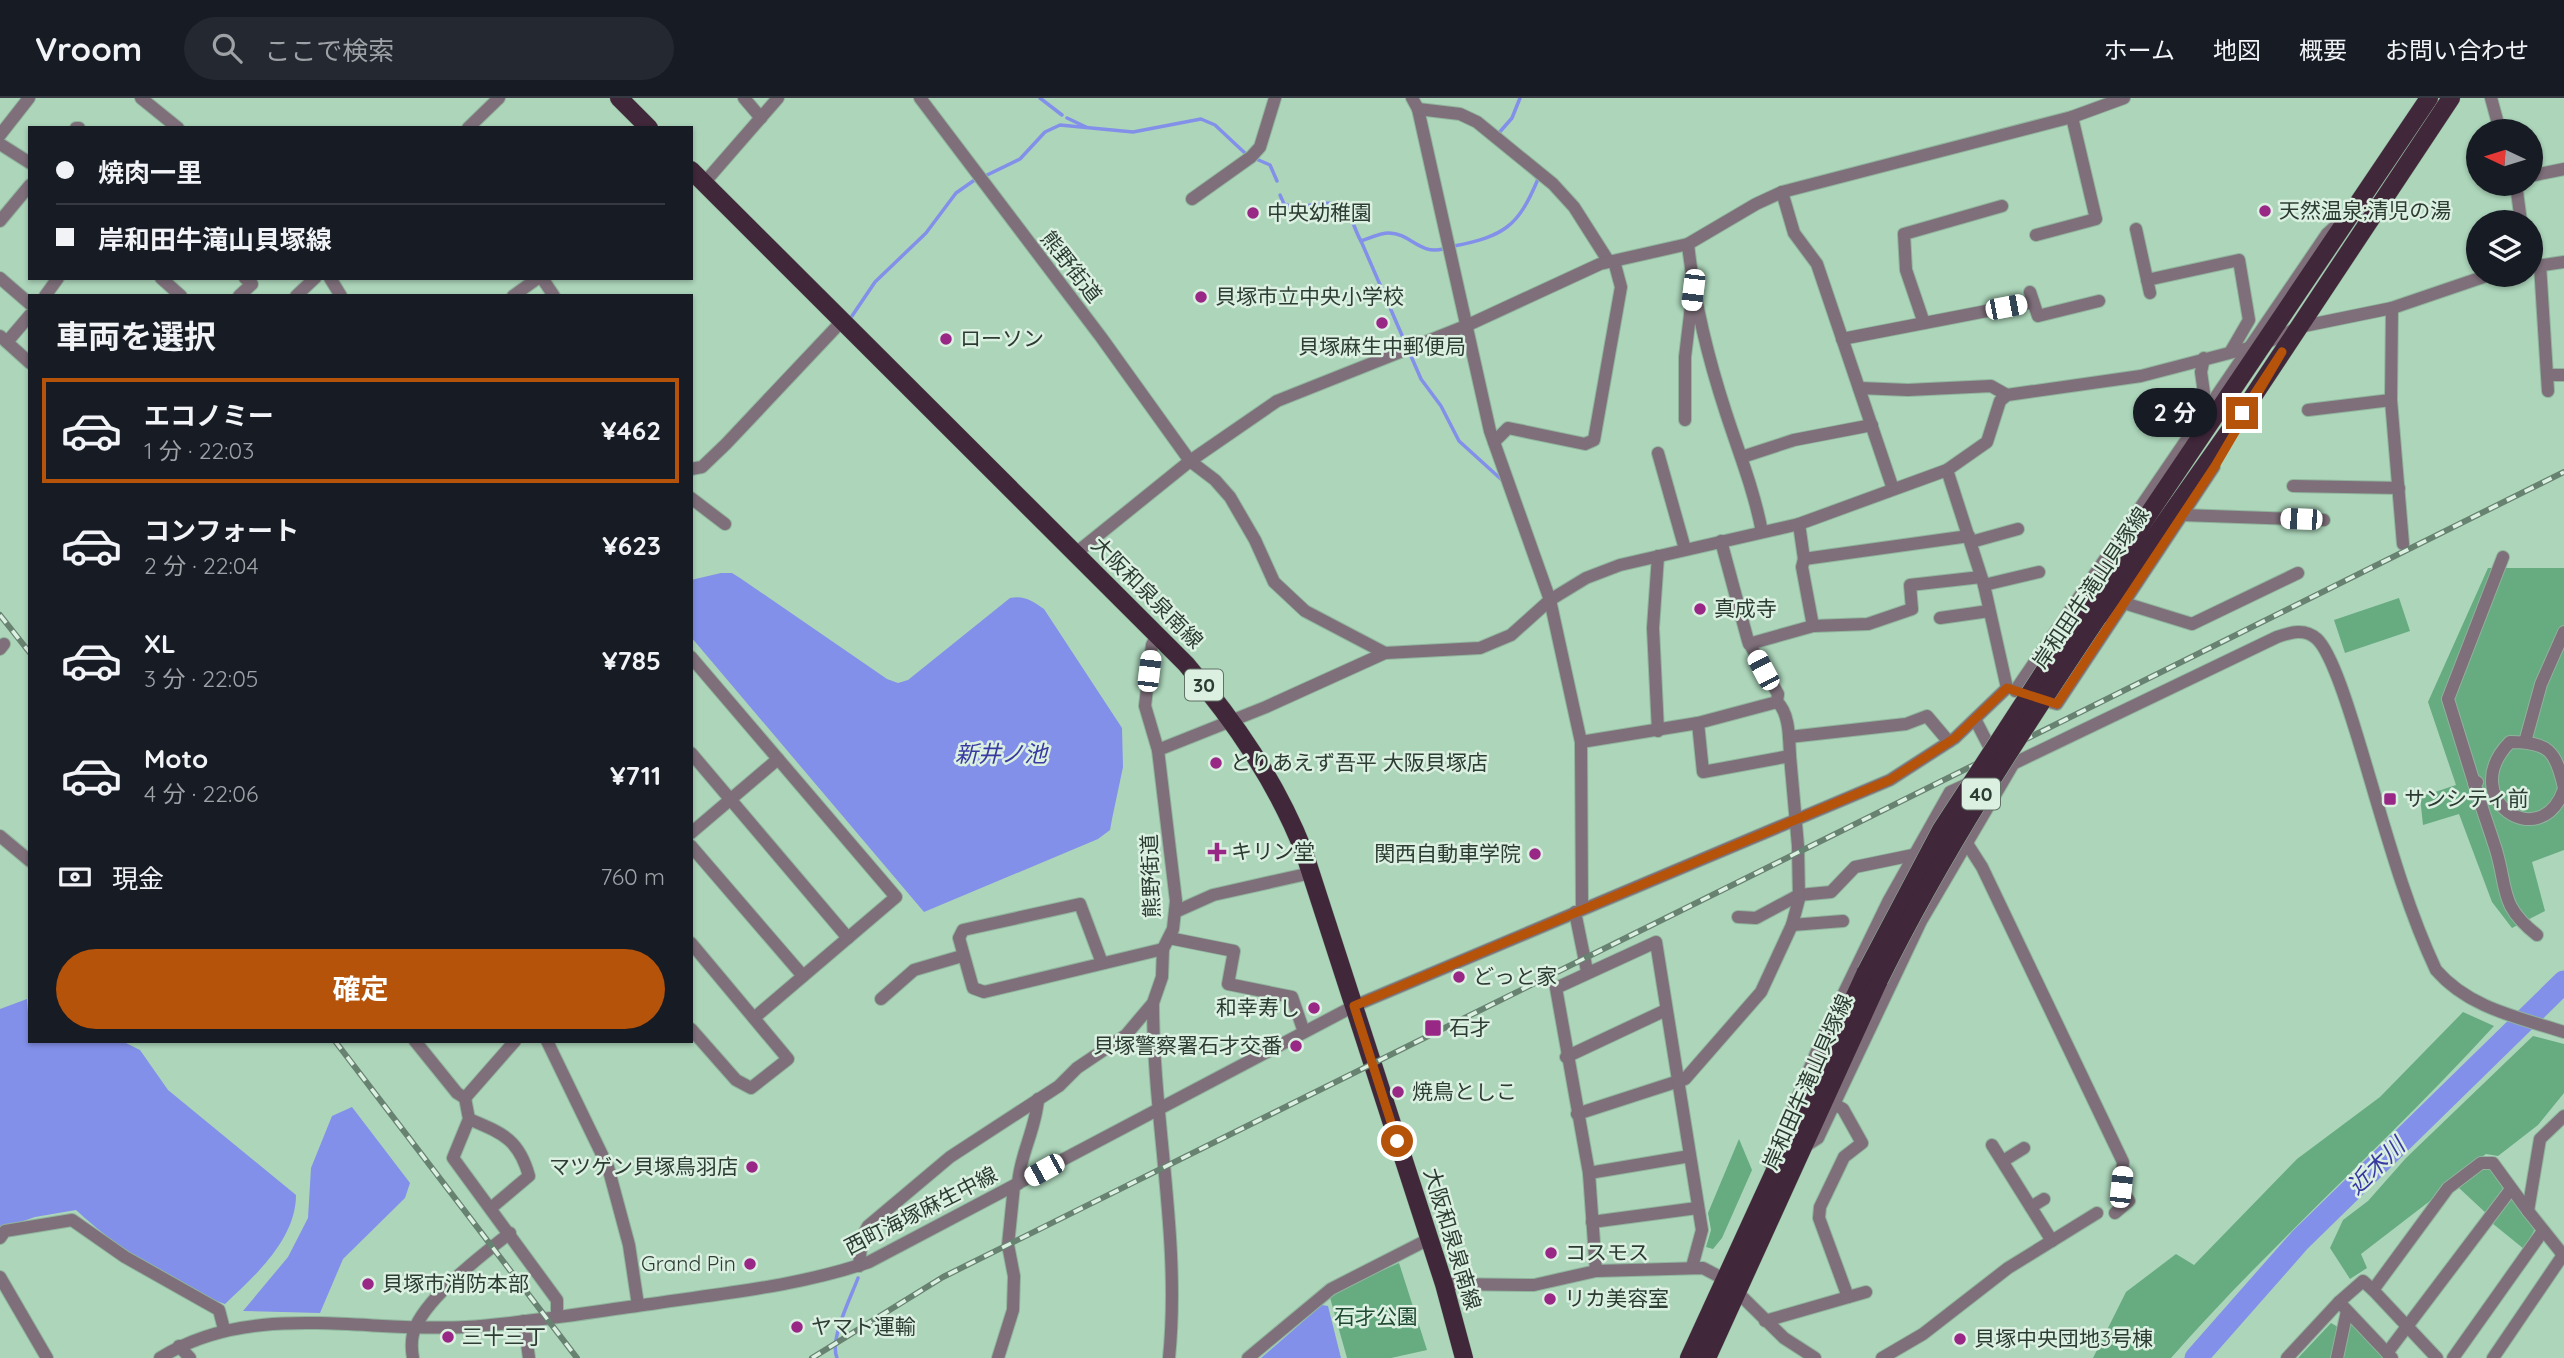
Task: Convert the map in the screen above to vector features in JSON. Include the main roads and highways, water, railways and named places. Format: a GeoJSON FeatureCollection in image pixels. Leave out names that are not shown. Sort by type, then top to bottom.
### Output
{"type":"FeatureCollection","features":[{"type":"Feature","properties":{"kind":"main road"},"geometry":{"type":"LineString","coordinates":[[619,98],[647,126]]}},
{"type":"Feature","properties":{"kind":"main road","name":"岸和田牛滝山貝塚線"},"geometry":{"type":"LineString","coordinates":[[1689,1358],[1745,1232],[1873,976],[2256,345],[2356,206],[2429,98]]}},
{"type":"Feature","properties":{"kind":"main road","name":"岸和田牛滝山貝塚線"},"geometry":{"type":"LineString","coordinates":[[2091,613],[2282,352],[2451,98]]}},
{"type":"Feature","properties":{"kind":"main road","name":"大阪和泉泉南線"},"geometry":{"type":"LineString","coordinates":[[698,176],[1157,635],[1232,720],[1280,798],[1311,873],[1444,1284],[1464,1358]]}},
{"type":"Feature","properties":{"kind":"main road","name":"岸和田牛滝山貝塚線"},"geometry":{"type":"LineString","coordinates":[[1707,1358],[1801,1149],[1873,976]]}},
{"type":"Feature","properties":{"kind":"water","name":"新井ノ池"},"geometry":{"type":"Polygon","coordinates":[[[732,573],[887,679],[898,683],[908,680],[1010,598],[1024,598],[1036,603],[1044,609],[1122,728],[1123,767],[1110,830],[1098,839],[924,912],[693,639],[693,580],[732,573]]]}},
{"type":"Feature","properties":{"kind":"water"},"geometry":{"type":"Polygon","coordinates":[[[27,999],[28,1043],[126,1043],[140,1050],[168,1090],[296,1195],[289,1227],[272,1256],[225,1304],[165,1276],[110,1238],[76,1210],[35,1217],[0,1229],[0,1009],[27,999]]]}},
{"type":"Feature","properties":{"kind":"water"},"geometry":{"type":"Polygon","coordinates":[[[352,1107],[410,1183],[405,1198],[343,1259],[320,1313],[243,1311],[288,1257],[308,1218],[311,1168],[332,1116],[352,1107]]]}},
{"type":"Feature","properties":{"kind":"water"},"geometry":{"type":"Polygon","coordinates":[[[1322,1305],[1328,1306],[1341,1358],[1261,1358],[1322,1305]]]}},
{"type":"Feature","properties":{"kind":"waterway"},"geometry":{"type":"LineString","coordinates":[[1040,98],[1062,115]]}},
{"type":"Feature","properties":{"kind":"waterway"},"geometry":{"type":"LineString","coordinates":[[1498,134],[1512,118],[1520,98]]}},
{"type":"Feature","properties":{"kind":"waterway"},"geometry":{"type":"LineString","coordinates":[[1067,118],[1086,127]]}},
{"type":"Feature","properties":{"kind":"waterway"},"geometry":{"type":"LineString","coordinates":[[985,176],[1020,159],[1045,132],[1060,125],[1133,132],[1201,119],[1215,125],[1247,155]]}},
{"type":"Feature","properties":{"kind":"waterway"},"geometry":{"type":"LineString","coordinates":[[1254,158],[1270,165],[1277,181]]}},
{"type":"Feature","properties":{"kind":"waterway"},"geometry":{"type":"LineString","coordinates":[[1454,246],[1485,238],[1507,227],[1516,219],[1531,195],[1538,179],[1535,176]]}},
{"type":"Feature","properties":{"kind":"waterway"},"geometry":{"type":"LineString","coordinates":[[852,316],[875,282],[926,233],[956,193],[976,179]]}},
{"type":"Feature","properties":{"kind":"waterway"},"geometry":{"type":"LineString","coordinates":[[1280,195],[1284,204],[1292,206],[1326,203],[1342,208],[1349,215],[1361,241],[1389,233],[1403,236],[1427,249],[1443,249]]}},
{"type":"Feature","properties":{"kind":"waterway"},"geometry":{"type":"LineString","coordinates":[[1361,241],[1421,379],[1441,406],[1459,441],[1503,481]]}},
{"type":"Feature","properties":{"kind":"waterway","name":"近木川"},"geometry":{"type":"LineString","coordinates":[[2196,1358],[2300,1240],[2564,982]]}},
{"type":"Feature","properties":{"kind":"waterway"},"geometry":{"type":"LineString","coordinates":[[837,1358],[835,1350],[838,1330],[858,1278]]}},
{"type":"Feature","properties":{"kind":"railway"},"geometry":{"type":"LineString","coordinates":[[812,1358],[943,1277],[2564,472]]}},
{"type":"Feature","properties":{"kind":"railway"},"geometry":{"type":"LineString","coordinates":[[0,615],[28,650]]}},
{"type":"Feature","properties":{"kind":"railway"},"geometry":{"type":"LineString","coordinates":[[337,1043],[577,1358]]}},
{"type":"Feature","properties":{"kind":"place","name":"天然温泉;清児の湯"},"geometry":{"type":"Point","coordinates":[2265,211]}},
{"type":"Feature","properties":{"kind":"place","name":"中央幼稚園"},"geometry":{"type":"Point","coordinates":[1253,213]}},
{"type":"Feature","properties":{"kind":"place","name":"貝塚市立中央小学校"},"geometry":{"type":"Point","coordinates":[1201,297]}},
{"type":"Feature","properties":{"kind":"place","name":"貝塚麻生中郵便局"},"geometry":{"type":"Point","coordinates":[1382,323]}},
{"type":"Feature","properties":{"kind":"place","name":"ローソン"},"geometry":{"type":"Point","coordinates":[946,339]}},
{"type":"Feature","properties":{"kind":"place","name":"真成寺"},"geometry":{"type":"Point","coordinates":[1700,609]}},
{"type":"Feature","properties":{"kind":"place","name":"とりあえず吾平 大阪貝塚店"},"geometry":{"type":"Point","coordinates":[1216,763]}},
{"type":"Feature","properties":{"kind":"place","name":"サンシティ前"},"geometry":{"type":"Point","coordinates":[2390,799]}},
{"type":"Feature","properties":{"kind":"place","name":"キリン堂"},"geometry":{"type":"Point","coordinates":[1217,852]}},
{"type":"Feature","properties":{"kind":"place","name":"関西自動車学院"},"geometry":{"type":"Point","coordinates":[1535,854]}},
{"type":"Feature","properties":{"kind":"place","name":"どっと家"},"geometry":{"type":"Point","coordinates":[1459,977]}},
{"type":"Feature","properties":{"kind":"place","name":"和幸寿し"},"geometry":{"type":"Point","coordinates":[1314,1008]}},
{"type":"Feature","properties":{"kind":"place","name":"石才"},"geometry":{"type":"Point","coordinates":[1433,1028]}},
{"type":"Feature","properties":{"kind":"place","name":"貝塚警察署石才交番"},"geometry":{"type":"Point","coordinates":[1296,1046]}},
{"type":"Feature","properties":{"kind":"place","name":"焼鳥としこ"},"geometry":{"type":"Point","coordinates":[1398,1092]}},
{"type":"Feature","properties":{"kind":"place","name":"マツゲン貝塚鳥羽店"},"geometry":{"type":"Point","coordinates":[752,1167]}},
{"type":"Feature","properties":{"kind":"place","name":"コスモス"},"geometry":{"type":"Point","coordinates":[1551,1253]}},
{"type":"Feature","properties":{"kind":"place","name":"Grand Pin"},"geometry":{"type":"Point","coordinates":[750,1264]}},
{"type":"Feature","properties":{"kind":"place","name":"貝塚市消防本部"},"geometry":{"type":"Point","coordinates":[368,1284]}},
{"type":"Feature","properties":{"kind":"place","name":"リカ美容室"},"geometry":{"type":"Point","coordinates":[1550,1299]}},
{"type":"Feature","properties":{"kind":"place","name":"ヤマト運輸"},"geometry":{"type":"Point","coordinates":[797,1327]}},
{"type":"Feature","properties":{"kind":"place","name":"三十三丁"},"geometry":{"type":"Point","coordinates":[448,1337]}},
{"type":"Feature","properties":{"kind":"place","name":"貝塚中央団地3号棟"},"geometry":{"type":"Point","coordinates":[1960,1339]}},
{"type":"Feature","properties":{"kind":"park label","name":"石才公園"},"geometry":{"type":"Point","coordinates":[1376,1317]}}]}
